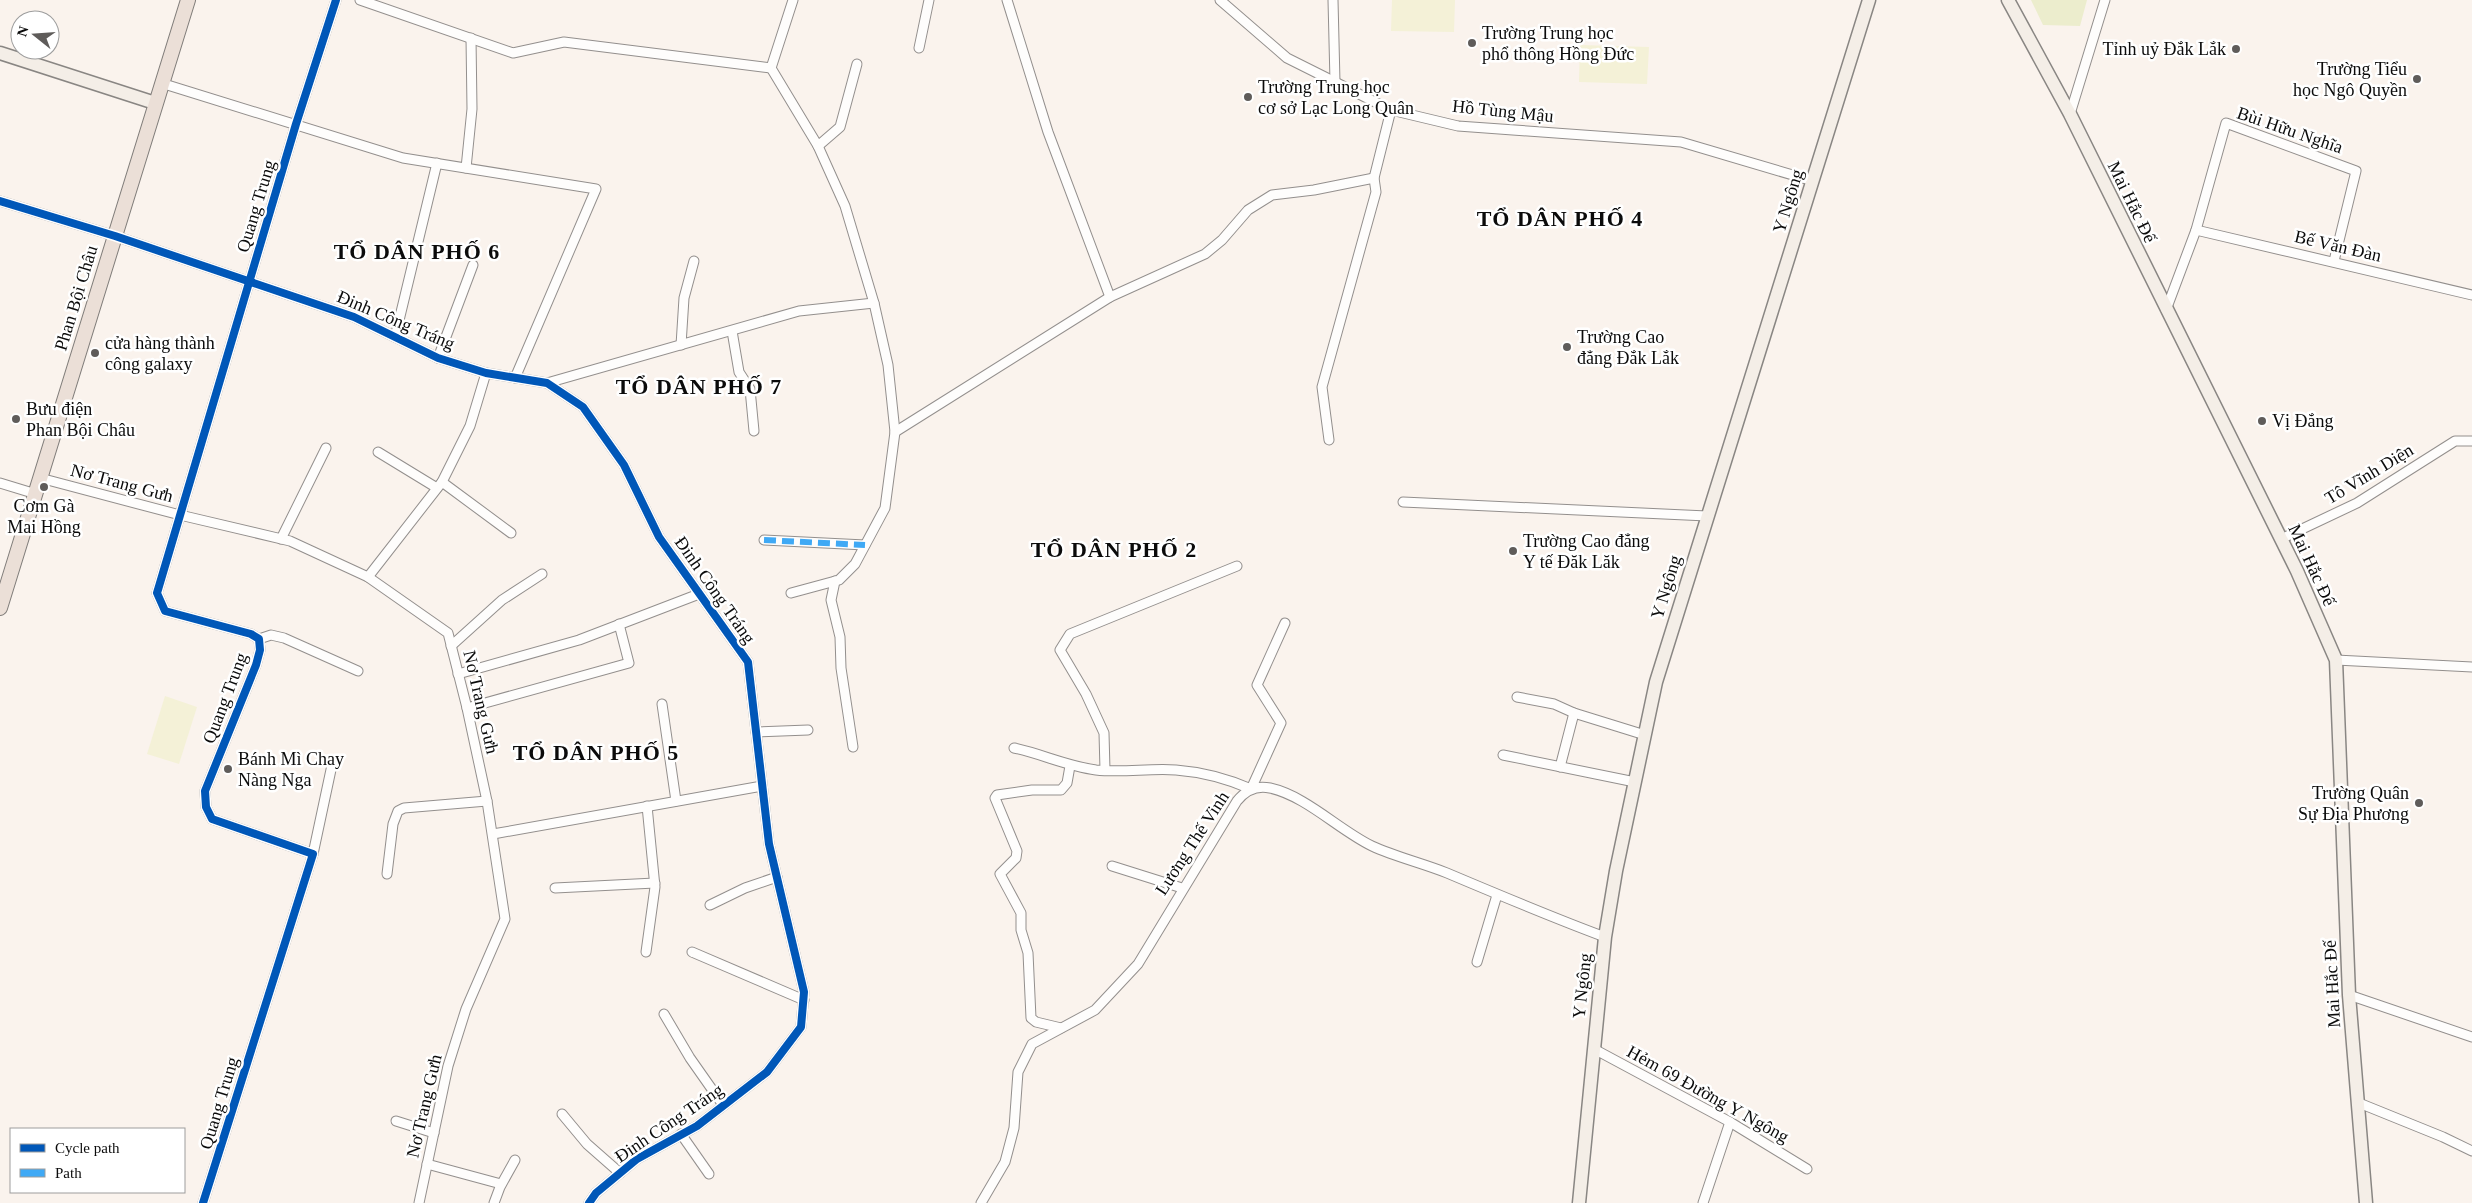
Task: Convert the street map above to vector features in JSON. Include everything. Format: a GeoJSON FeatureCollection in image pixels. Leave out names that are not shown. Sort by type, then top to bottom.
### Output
{"type":"FeatureCollection","features":[{"type":"Feature","properties":{"kind":"main road","name":"Phan Bội Châu"},"geometry":{"type":"LineString","coordinates":[[0,608],[188,0]]}},
{"type":"Feature","properties":{"kind":"street","name":"Quang Trung"},"geometry":{"type":"LineString","coordinates":[[203,1203],[313,854],[212,818],[206,807],[205,791],[256,665],[260,650],[259,639],[251,634],[165,611],[157,594],[296,124],[336,0]]}},
{"type":"Feature","properties":{"kind":"street"},"geometry":{"type":"LineString","coordinates":[[360,0],[513,53],[564,42],[771,68]]}},
{"type":"Feature","properties":{"kind":"street"},"geometry":{"type":"LineString","coordinates":[[386,9],[390,0]]}},
{"type":"Feature","properties":{"kind":"street"},"geometry":{"type":"LineString","coordinates":[[790,593],[835,581],[855,564],[885,508],[895,432],[888,365],[874,303],[845,206],[818,146],[771,68],[793,0]]}},
{"type":"Feature","properties":{"kind":"street"},"geometry":{"type":"LineString","coordinates":[[919,48],[929,0]]}},
{"type":"Feature","properties":{"kind":"street"},"geometry":{"type":"LineString","coordinates":[[1007,0],[1048,132],[1110,297]]}},
{"type":"Feature","properties":{"kind":"street","name":"Hồ Tùng Mậu"},"geometry":{"type":"LineString","coordinates":[[1220,0],[1287,58],[1391,110],[1458,126],[1681,142],[1812,181]]}},
{"type":"Feature","properties":{"kind":"street"},"geometry":{"type":"LineString","coordinates":[[1333,0],[1335,82]]}},
{"type":"Feature","properties":{"kind":"street","name":"Y Ngông"},"geometry":{"type":"LineString","coordinates":[[1578,1203],[1605,937],[1616,871],[1656,682],[1869,0]]}},
{"type":"Feature","properties":{"kind":"street","name":"Mai Hắc Đế"},"geometry":{"type":"LineString","coordinates":[[2008,0],[2070,114],[2281,540],[2336,660],[2349,995],[2366,1203]]}},
{"type":"Feature","properties":{"kind":"street"},"geometry":{"type":"LineString","coordinates":[[2070,114],[2105,0]]}},
{"type":"Feature","properties":{"kind":"street"},"geometry":{"type":"LineString","coordinates":[[466,168],[472,109],[471,38]]}},
{"type":"Feature","properties":{"kind":"street"},"geometry":{"type":"LineString","coordinates":[[0,53],[155,103]]}},
{"type":"Feature","properties":{"kind":"street"},"geometry":{"type":"LineString","coordinates":[[818,146],[840,127],[857,64]]}},
{"type":"Feature","properties":{"kind":"street"},"geometry":{"type":"LineString","coordinates":[[161,83],[404,158],[596,189],[515,378]]}},
{"type":"Feature","properties":{"kind":"street"},"geometry":{"type":"LineString","coordinates":[[1330,440],[1322,387],[1376,192],[1374,178],[1391,110]]}},
{"type":"Feature","properties":{"kind":"street","name":"Bùi Hữu Nghĩa"},"geometry":{"type":"LineString","coordinates":[[2166,311],[2196,230],[2226,123],[2356,170],[2334,261]]}},
{"type":"Feature","properties":{"kind":"street"},"geometry":{"type":"LineString","coordinates":[[396,337],[437,163]]}},
{"type":"Feature","properties":{"kind":"street"},"geometry":{"type":"LineString","coordinates":[[895,432],[1110,297],[1204,254],[1222,240],[1248,210],[1272,195],[1314,190],[1374,178]]}},
{"type":"Feature","properties":{"kind":"street","name":"Đinh Công Tráng"},"geometry":{"type":"LineString","coordinates":[[0,202],[115,236],[249,283],[354,317],[438,358],[486,373],[547,383],[583,407],[624,464],[659,537],[748,662],[769,844],[804,992],[801,1027],[767,1072],[697,1126],[637,1159],[596,1193],[589,1203]]}},
{"type":"Feature","properties":{"kind":"street","name":"Bế Văn Đàn"},"geometry":{"type":"LineString","coordinates":[[2196,230],[2472,295]]}},
{"type":"Feature","properties":{"kind":"street"},"geometry":{"type":"LineString","coordinates":[[681,345],[684,298],[694,261]]}},
{"type":"Feature","properties":{"kind":"street"},"geometry":{"type":"LineString","coordinates":[[438,358],[473,265]]}},
{"type":"Feature","properties":{"kind":"street"},"geometry":{"type":"LineString","coordinates":[[547,383],[799,311],[874,303]]}},
{"type":"Feature","properties":{"kind":"street"},"geometry":{"type":"LineString","coordinates":[[732,331],[739,372],[750,389],[754,430]]}},
{"type":"Feature","properties":{"kind":"street"},"geometry":{"type":"LineString","coordinates":[[368,577],[439,485],[470,426],[486,373]]}},
{"type":"Feature","properties":{"kind":"street","name":"Tô Vĩnh Diện"},"geometry":{"type":"LineString","coordinates":[[2281,540],[2357,503],[2455,441],[2472,441]]}},
{"type":"Feature","properties":{"kind":"street"},"geometry":{"type":"LineString","coordinates":[[281,539],[326,448]]}},
{"type":"Feature","properties":{"kind":"street"},"geometry":{"type":"LineString","coordinates":[[378,452],[439,485],[511,534]]}},
{"type":"Feature","properties":{"kind":"street","name":"Nơ Trang Gưh"},"geometry":{"type":"LineString","coordinates":[[40,478],[180,515],[281,539],[368,577],[448,633],[467,708],[487,801],[505,918],[466,1008],[448,1066],[419,1203]]}},
{"type":"Feature","properties":{"kind":"street"},"geometry":{"type":"LineString","coordinates":[[0,483],[36,494]]}},
{"type":"Feature","properties":{"kind":"street"},"geometry":{"type":"LineString","coordinates":[[1403,502],[1707,516]]}},
{"type":"Feature","properties":{"kind":"street"},"geometry":{"type":"LineString","coordinates":[[764,540],[865,545]]}},
{"type":"Feature","properties":{"kind":"street"},"geometry":{"type":"LineString","coordinates":[[1105,770],[1104,733],[1086,694],[1060,650],[1070,634],[1236,566]]}},
{"type":"Feature","properties":{"kind":"street"},"geometry":{"type":"LineString","coordinates":[[451,646],[502,600],[542,574]]}},
{"type":"Feature","properties":{"kind":"street"},"geometry":{"type":"LineString","coordinates":[[835,581],[832,600],[840,637],[841,668],[853,747]]}},
{"type":"Feature","properties":{"kind":"street"},"geometry":{"type":"LineString","coordinates":[[458,674],[579,640],[699,594]]}},
{"type":"Feature","properties":{"kind":"street"},"geometry":{"type":"LineString","coordinates":[[467,708],[629,663],[619,624]]}},
{"type":"Feature","properties":{"kind":"street"},"geometry":{"type":"LineString","coordinates":[[1014,748],[1033,752],[1070,766],[1105,770],[1177,770],[1232,781],[1251,789],[1280,723],[1256,686],[1285,624]]}},
{"type":"Feature","properties":{"kind":"street"},"geometry":{"type":"LineString","coordinates":[[259,639],[272,635],[284,638],[358,671]]}},
{"type":"Feature","properties":{"kind":"street"},"geometry":{"type":"LineString","coordinates":[[2336,660],[2472,667]]}},
{"type":"Feature","properties":{"kind":"street"},"geometry":{"type":"LineString","coordinates":[[1517,697],[1554,704],[1574,713],[1645,735]]}},
{"type":"Feature","properties":{"kind":"street"},"geometry":{"type":"LineString","coordinates":[[662,704],[676,801]]}},
{"type":"Feature","properties":{"kind":"street"},"geometry":{"type":"LineString","coordinates":[[1560,767],[1574,713]]}},
{"type":"Feature","properties":{"kind":"street"},"geometry":{"type":"LineString","coordinates":[[756,732],[808,730]]}},
{"type":"Feature","properties":{"kind":"street"},"geometry":{"type":"LineString","coordinates":[[1503,754],[1634,782]]}},
{"type":"Feature","properties":{"kind":"street"},"geometry":{"type":"LineString","coordinates":[[313,854],[332,765]]}},
{"type":"Feature","properties":{"kind":"street"},"geometry":{"type":"LineString","coordinates":[[1061,1028],[1036,1022],[1031,1018],[1028,952],[1021,930],[1021,913],[1000,874],[1016,858],[1017,851],[995,798],[997,795],[1016,792],[1061,790],[1067,783],[1070,766]]}},
{"type":"Feature","properties":{"kind":"street"},"geometry":{"type":"LineString","coordinates":[[493,834],[762,786]]}},
{"type":"Feature","properties":{"kind":"street","name":"Lương Thế Vinh"},"geometry":{"type":"LineString","coordinates":[[981,1203],[1005,1162],[1014,1128],[1018,1072],[1032,1044],[1094,1010],[1138,964],[1182,888],[1237,801],[1251,789],[1270,788],[1309,806],[1372,845],[1445,872],[1497,895],[1605,937]]}},
{"type":"Feature","properties":{"kind":"street"},"geometry":{"type":"LineString","coordinates":[[388,874],[393,824],[398,811],[404,808],[487,801]]}},
{"type":"Feature","properties":{"kind":"street"},"geometry":{"type":"LineString","coordinates":[[646,952],[654,884],[647,806]]}},
{"type":"Feature","properties":{"kind":"street"},"geometry":{"type":"LineString","coordinates":[[1112,866],[1182,888]]}},
{"type":"Feature","properties":{"kind":"street"},"geometry":{"type":"LineString","coordinates":[[710,905],[744,888],[777,877]]}},
{"type":"Feature","properties":{"kind":"street"},"geometry":{"type":"LineString","coordinates":[[555,888],[654,884]]}},
{"type":"Feature","properties":{"kind":"street"},"geometry":{"type":"LineString","coordinates":[[1477,962],[1497,895]]}},
{"type":"Feature","properties":{"kind":"street"},"geometry":{"type":"LineString","coordinates":[[692,952],[804,1000]]}},
{"type":"Feature","properties":{"kind":"street"},"geometry":{"type":"LineString","coordinates":[[2349,995],[2472,1036]]}},
{"type":"Feature","properties":{"kind":"street"},"geometry":{"type":"LineString","coordinates":[[664,1014],[690,1058],[723,1106]]}},
{"type":"Feature","properties":{"kind":"street","name":"Hẻm 69 Đường Y Ngông"},"geometry":{"type":"LineString","coordinates":[[1594,1050],[1730,1122],[1807,1169]]}},
{"type":"Feature","properties":{"kind":"street"},"geometry":{"type":"LineString","coordinates":[[2359,1104],[2443,1137],[2472,1152]]}},
{"type":"Feature","properties":{"kind":"street"},"geometry":{"type":"LineString","coordinates":[[562,1114],[587,1144],[620,1173]]}},
{"type":"Feature","properties":{"kind":"street"},"geometry":{"type":"LineString","coordinates":[[396,1121],[434,1133]]}},
{"type":"Feature","properties":{"kind":"street"},"geometry":{"type":"LineString","coordinates":[[1704,1203],[1730,1122]]}},
{"type":"Feature","properties":{"kind":"street"},"geometry":{"type":"LineString","coordinates":[[681,1134],[709,1174]]}},
{"type":"Feature","properties":{"kind":"street"},"geometry":{"type":"LineString","coordinates":[[494,1203],[501,1184],[510,1172],[515,1160]]}},
{"type":"Feature","properties":{"kind":"street"},"geometry":{"type":"LineString","coordinates":[[428,1164],[501,1184]]}},
{"type":"Feature","properties":{"kind":"green space"},"geometry":{"type":"Polygon","coordinates":[[[2031,0],[2087,0],[2080,26],[2043,25],[2031,0]]]}},
{"type":"Feature","properties":{"kind":"shaded area"},"geometry":{"type":"Polygon","coordinates":[[[1392,0],[1455,0],[1454,32],[1391,31],[1392,0]]]}},
{"type":"Feature","properties":{"kind":"shaded area"},"geometry":{"type":"Polygon","coordinates":[[[1580,45],[1649,47],[1647,84],[1579,82],[1580,45]]]}},
{"type":"Feature","properties":{"kind":"shaded area"},"geometry":{"type":"Polygon","coordinates":[[[165,696],[197,707],[179,764],[147,754],[165,696]]]}},
{"type":"Feature","properties":{"kind":"marked path"},"geometry":{"type":"LineString","coordinates":[[764,540],[865,545]]}},
{"type":"Feature","properties":{"kind":"cycle path"},"geometry":{"type":"LineString","coordinates":[[203,1203],[313,854],[212,819],[206,807],[205,791],[256,665],[260,650],[259,639],[251,634],[165,611],[157,593],[296,124],[336,0]]}},
{"type":"Feature","properties":{"kind":"cycle path"},"geometry":{"type":"LineString","coordinates":[[0,201],[115,236],[354,317],[438,358],[486,373],[547,383],[583,407],[624,465],[659,537],[748,662],[769,844],[804,992],[801,1027],[767,1072],[697,1126],[637,1159],[596,1193],[589,1203]]}},
{"type":"Feature","properties":{"kind":"place","name":"Trường Trung học phổ thông Hồng Đức"},"geometry":{"type":"Point","coordinates":[1472,43]}},
{"type":"Feature","properties":{"kind":"place","name":"Tỉnh uỷ Đắk Lắk"},"geometry":{"type":"Point","coordinates":[2236,49]}},
{"type":"Feature","properties":{"kind":"place","name":"Trường Tiểu học Ngô Quyền"},"geometry":{"type":"Point","coordinates":[2417,79]}},
{"type":"Feature","properties":{"kind":"place","name":"Trường Trung học cơ sở Lạc Long Quân"},"geometry":{"type":"Point","coordinates":[1248,97]}},
{"type":"Feature","properties":{"kind":"place","name":"Trường Cao đẳng Đắk Lắk"},"geometry":{"type":"Point","coordinates":[1567,347]}},
{"type":"Feature","properties":{"kind":"place","name":"cửa hàng thành công galaxy"},"geometry":{"type":"Point","coordinates":[95,353]}},
{"type":"Feature","properties":{"kind":"place","name":"Bưu điện Phan Bội Châu"},"geometry":{"type":"Point","coordinates":[16,419]}},
{"type":"Feature","properties":{"kind":"place","name":"Vị Đắng"},"geometry":{"type":"Point","coordinates":[2262,421]}},
{"type":"Feature","properties":{"kind":"place","name":"Cơm Gà Mai Hồng"},"geometry":{"type":"Point","coordinates":[44,487]}},
{"type":"Feature","properties":{"kind":"place","name":"Trường Cao đẳng Y tế Đăk Lăk"},"geometry":{"type":"Point","coordinates":[1513,551]}},
{"type":"Feature","properties":{"kind":"place","name":"Bánh Mì Chay Nàng Nga"},"geometry":{"type":"Point","coordinates":[228,769]}},
{"type":"Feature","properties":{"kind":"place","name":"Trường Quân Sự Địa Phương"},"geometry":{"type":"Point","coordinates":[2419,803]}},
{"type":"Feature","properties":{"kind":"district","name":"TỔ DÂN PHỐ 4"},"geometry":{"type":"Point","coordinates":[1560,218]}},
{"type":"Feature","properties":{"kind":"district","name":"TỔ DÂN PHỐ 6"},"geometry":{"type":"Point","coordinates":[417,251]}},
{"type":"Feature","properties":{"kind":"district","name":"TỔ DÂN PHỐ 7"},"geometry":{"type":"Point","coordinates":[699,386]}},
{"type":"Feature","properties":{"kind":"district","name":"TỔ DÂN PHỐ 2"},"geometry":{"type":"Point","coordinates":[1114,549]}},
{"type":"Feature","properties":{"kind":"district","name":"TỔ DÂN PHỐ 5"},"geometry":{"type":"Point","coordinates":[596,752]}}]}
